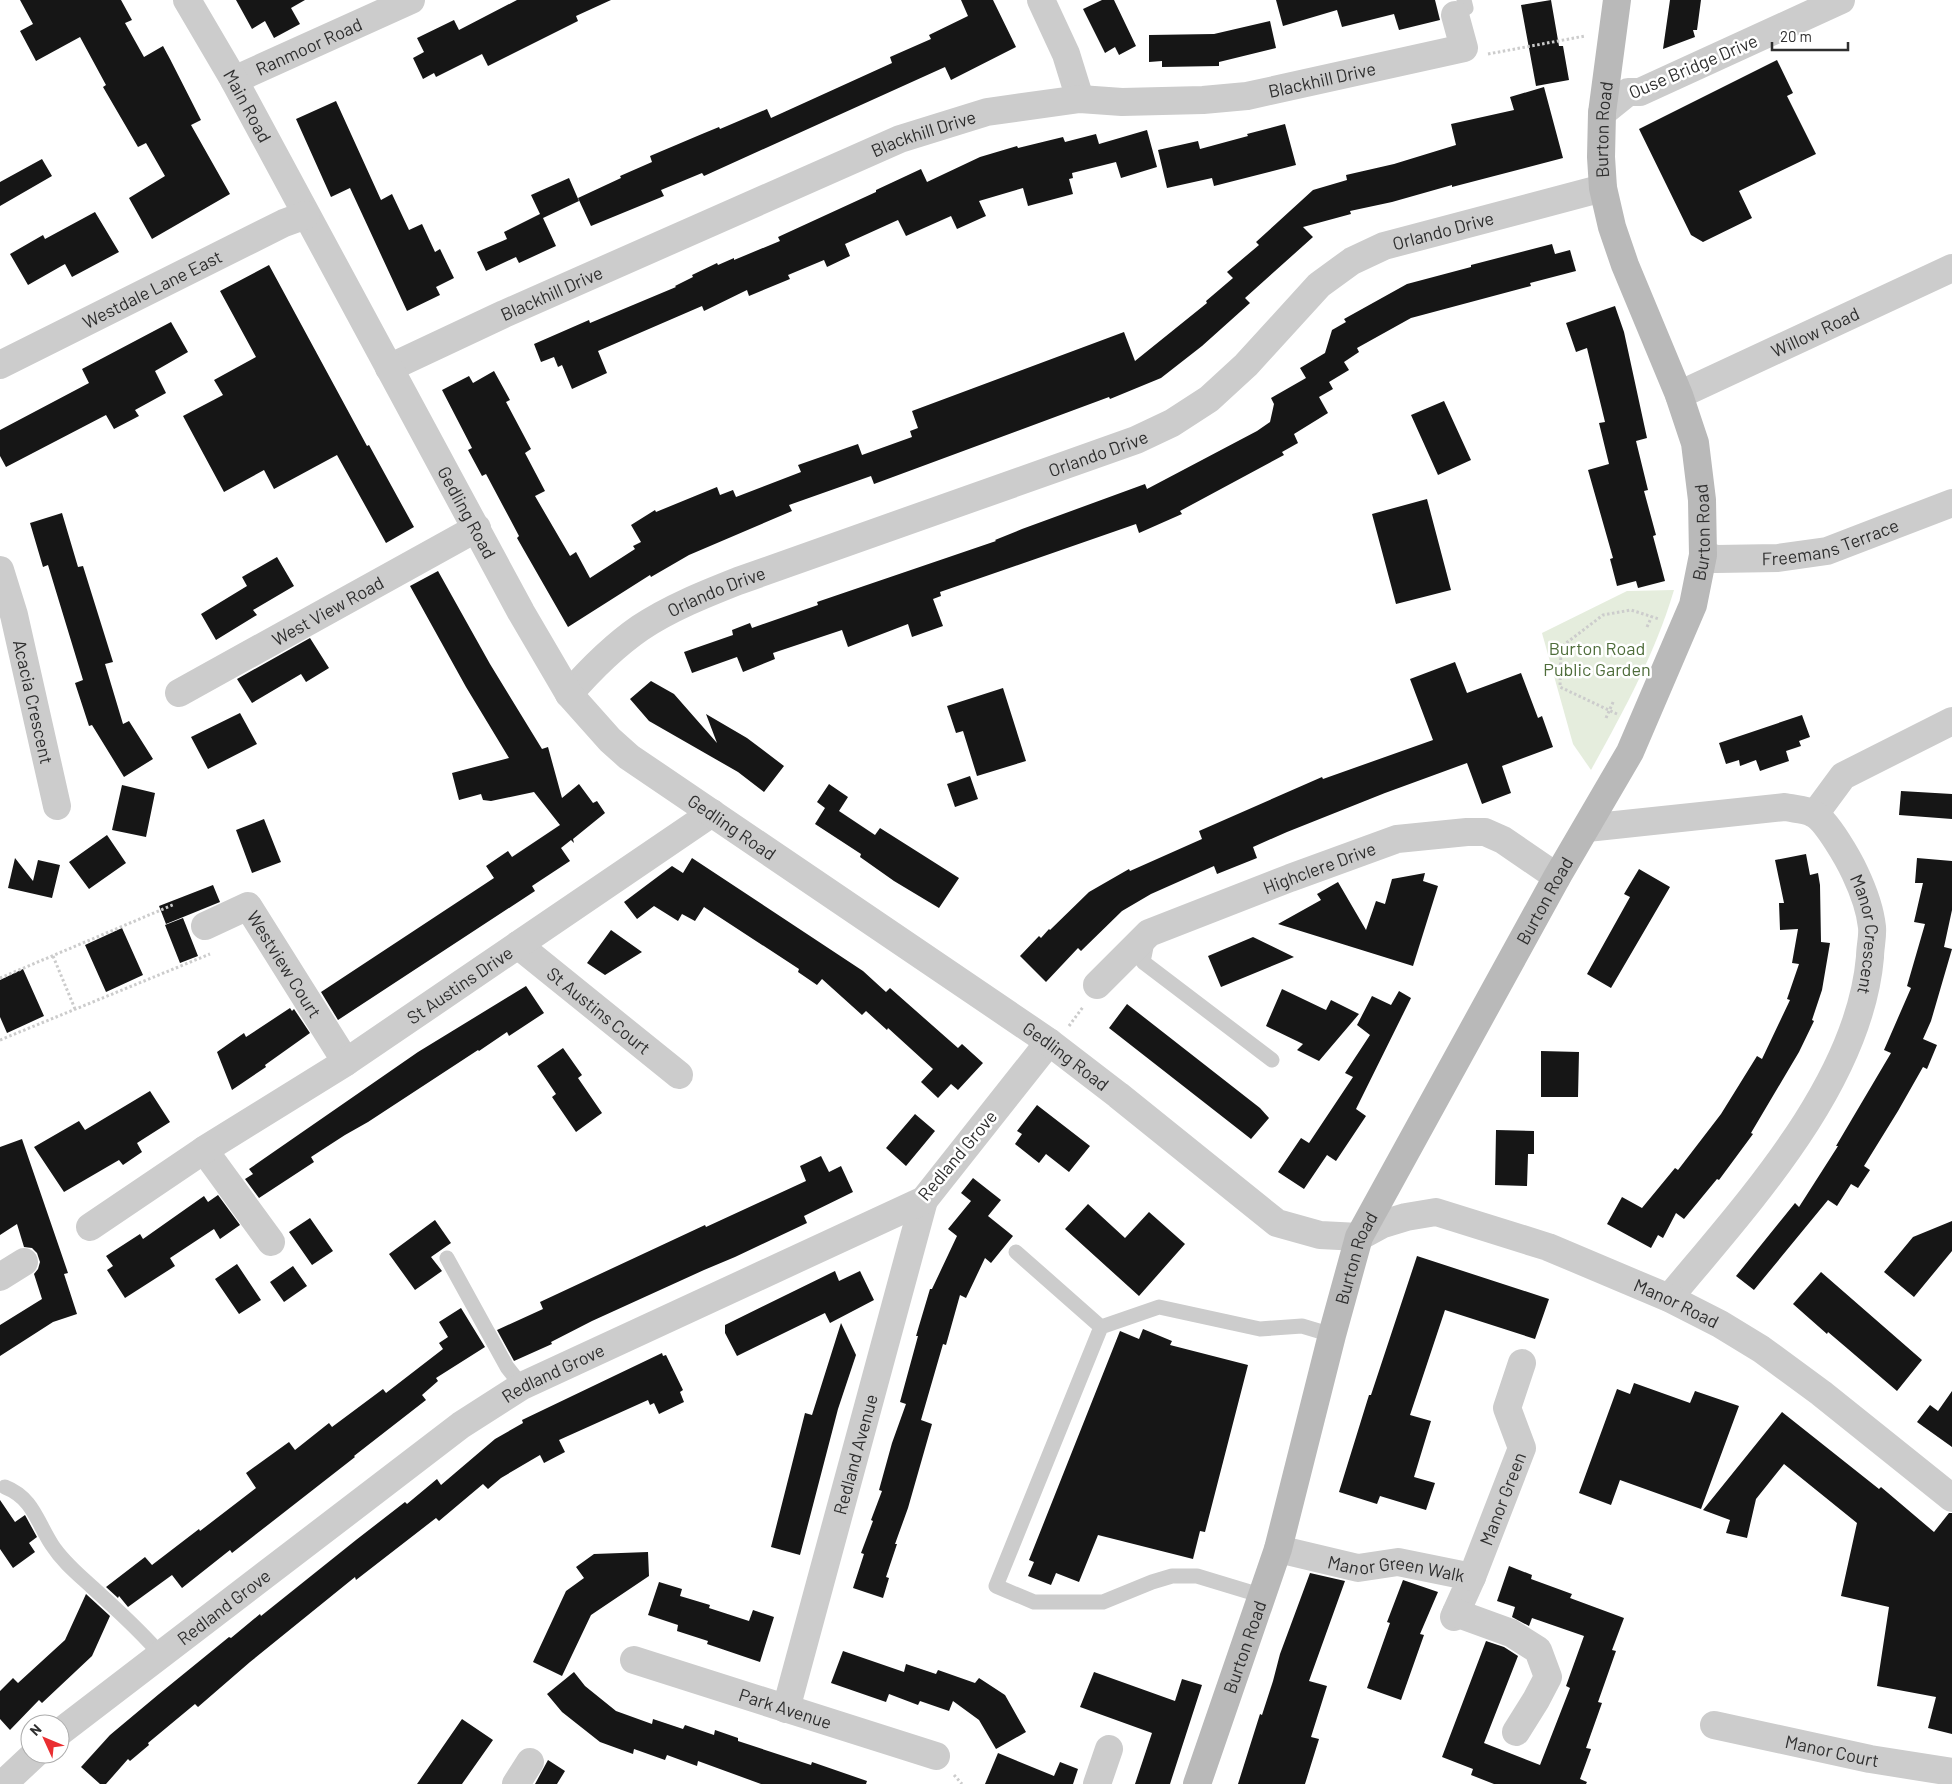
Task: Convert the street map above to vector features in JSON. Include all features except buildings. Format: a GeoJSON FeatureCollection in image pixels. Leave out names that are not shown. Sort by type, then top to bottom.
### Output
{"type":"FeatureCollection","features":[{"type":"Feature","properties":{"kind":"main road","name":"Burton Road"},"geometry":{"type":"LineString","coordinates":[[1197,1784],[1278,1549],[1332,1335],[1359,1237],[1557,877],[1630,752],[1693,605],[1703,555],[1702,500],[1695,443],[1679,394],[1626,266],[1612,227],[1603,188],[1601,157],[1602,113],[1617,0]]}},
{"type":"Feature","properties":{"kind":"street","name":"Main Road"},"geometry":{"type":"LineString","coordinates":[[188,0],[234,80],[306,215]]}},
{"type":"Feature","properties":{"kind":"street","name":"Ranmoor Road"},"geometry":{"type":"LineString","coordinates":[[234,80],[411,0]]}},
{"type":"Feature","properties":{"kind":"street"},"geometry":{"type":"LineString","coordinates":[[1040,0],[1066,54],[1080,100]]}},
{"type":"Feature","properties":{"kind":"street","name":"Ouse Bridge Drive"},"geometry":{"type":"LineString","coordinates":[[1602,113],[1628,92],[1640,92],[1841,0]]}},
{"type":"Feature","properties":{"kind":"street"},"geometry":{"type":"LineString","coordinates":[[1460,7],[1464,48]]}},
{"type":"Feature","properties":{"kind":"street","name":"Blackhill Drive"},"geometry":{"type":"LineString","coordinates":[[389,368],[504,314],[900,139],[987,112],[1080,100],[1122,102],[1203,100],[1247,96],[1464,48]]}},
{"type":"Feature","properties":{"kind":"street","name":"Orlando Drive"},"geometry":{"type":"LineString","coordinates":[[570,694],[587,674],[616,646],[649,623],[697,597],[1136,440],[1172,423],[1209,399],[1246,365],[1319,285],[1352,261],[1384,246],[1603,188]]}},
{"type":"Feature","properties":{"kind":"street","name":"Westdale Lane East"},"geometry":{"type":"LineString","coordinates":[[0,365],[284,223],[306,215]]}},
{"type":"Feature","properties":{"kind":"street","name":"Gedling Road"},"geometry":{"type":"LineString","coordinates":[[306,215],[521,612],[570,694],[591,721],[616,746],[1050,1042],[1277,1223],[1320,1235],[1359,1237]]}},
{"type":"Feature","properties":{"kind":"street","name":"Willow Road"},"geometry":{"type":"LineString","coordinates":[[1679,394],[1952,268]]}},
{"type":"Feature","properties":{"kind":"street","name":"Freemans Terrace"},"geometry":{"type":"LineString","coordinates":[[1703,555],[1716,559],[1778,558],[1827,551],[1952,503]]}},
{"type":"Feature","properties":{"kind":"street","name":"West View Road"},"geometry":{"type":"LineString","coordinates":[[179,693],[476,528]]}},
{"type":"Feature","properties":{"kind":"street","name":"Acacia Crescent"},"geometry":{"type":"LineString","coordinates":[[0,570],[14,615],[58,806]]}},
{"type":"Feature","properties":{"kind":"street"},"geometry":{"type":"LineString","coordinates":[[1587,828],[1785,807],[1814,814],[1843,776],[1952,721]]}},
{"type":"Feature","properties":{"kind":"street","name":"St Austins Drive"},"geometry":{"type":"LineString","coordinates":[[90,1227],[204,1150],[346,1062],[712,813]]}},
{"type":"Feature","properties":{"kind":"street","name":"Manor Crescent"},"geometry":{"type":"LineString","coordinates":[[1668,1298],[1787,1153],[1829,1083],[1853,1033],[1868,982],[1872,927],[1866,896],[1849,860],[1828,828],[1814,814]]}},
{"type":"Feature","properties":{"kind":"street","name":"Highclere Drive"},"geometry":{"type":"LineString","coordinates":[[1098,985],[1149,933],[1396,839],[1485,832],[1503,840],[1557,877]]}},
{"type":"Feature","properties":{"kind":"street","name":"Westview Court"},"geometry":{"type":"LineString","coordinates":[[205,926],[248,906],[346,1062]]}},
{"type":"Feature","properties":{"kind":"street","name":"St Austins Court"},"geometry":{"type":"LineString","coordinates":[[518,946],[679,1075]]}},
{"type":"Feature","properties":{"kind":"street","name":"Redland Grove"},"geometry":{"type":"LineString","coordinates":[[70,1724],[461,1425],[522,1386],[924,1200],[1050,1042]]}},
{"type":"Feature","properties":{"kind":"street"},"geometry":{"type":"LineString","coordinates":[[204,1150],[271,1242]]}},
{"type":"Feature","properties":{"kind":"street","name":"Redland Avenue"},"geometry":{"type":"LineString","coordinates":[[786,1709],[924,1200]]}},
{"type":"Feature","properties":{"kind":"street","name":"Manor Road"},"geometry":{"type":"LineString","coordinates":[[1359,1237],[1383,1224],[1406,1217],[1436,1212],[1548,1247],[1668,1298],[1720,1324],[1761,1349],[1821,1393],[1952,1498]]}},
{"type":"Feature","properties":{"kind":"street"},"geometry":{"type":"LineString","coordinates":[[0,1277],[24,1262]]}},
{"type":"Feature","properties":{"kind":"street","name":"Manor Green"},"geometry":{"type":"LineString","coordinates":[[1472,1577],[1522,1448],[1507,1408],[1522,1363]]}},
{"type":"Feature","properties":{"kind":"street","name":"Manor Green Walk"},"geometry":{"type":"LineString","coordinates":[[1278,1549],[1358,1568],[1398,1562],[1472,1577],[1455,1615],[1511,1633],[1538,1650],[1548,1677],[1516,1732]]}},
{"type":"Feature","properties":{"kind":"street","name":"Park Avenue"},"geometry":{"type":"LineString","coordinates":[[634,1660],[936,1756]]}},
{"type":"Feature","properties":{"kind":"street","name":"Manor Court"},"geometry":{"type":"LineString","coordinates":[[1714,1725],[1870,1759],[1952,1772]]}},
{"type":"Feature","properties":{"kind":"street"},"geometry":{"type":"LineString","coordinates":[[1097,1784],[1109,1749]]}},
{"type":"Feature","properties":{"kind":"street"},"geometry":{"type":"LineString","coordinates":[[3,1784],[24,1764]]}},
{"type":"Feature","properties":{"kind":"lane"},"geometry":{"type":"LineString","coordinates":[[1149,933],[1143,962],[1272,1060]]}},
{"type":"Feature","properties":{"kind":"lane"},"geometry":{"type":"LineString","coordinates":[[1016,1252],[1101,1326]]}},
{"type":"Feature","properties":{"kind":"lane"},"geometry":{"type":"LineString","coordinates":[[447,1258],[507,1366],[522,1386]]}},
{"type":"Feature","properties":{"kind":"lane"},"geometry":{"type":"LineString","coordinates":[[1263,1596],[1197,1576],[1172,1576],[1103,1602],[1034,1602],[996,1586],[1101,1326],[1159,1307],[1260,1329],[1302,1326],[1332,1335]]}},
{"type":"Feature","properties":{"kind":"lane"},"geometry":{"type":"LineString","coordinates":[[5,1487],[12,1489],[30,1504],[52,1545],[68,1565],[145,1635],[161,1655]]}},
{"type":"Feature","properties":{"kind":"path"},"geometry":{"type":"LineString","coordinates":[[1464,48],[1485,55],[1584,36],[1612,33]]}},
{"type":"Feature","properties":{"kind":"path"},"geometry":{"type":"LineString","coordinates":[[1606,709],[1560,687],[1561,647],[1603,615],[1632,610],[1645,613]]}},
{"type":"Feature","properties":{"kind":"path"},"geometry":{"type":"LineString","coordinates":[[1647,627],[1652,616]]}},
{"type":"Feature","properties":{"kind":"path"},"geometry":{"type":"LineString","coordinates":[[1606,718],[1614,700]]}},
{"type":"Feature","properties":{"kind":"path"},"geometry":{"type":"LineString","coordinates":[[0,978],[175,904]]}},
{"type":"Feature","properties":{"kind":"path"},"geometry":{"type":"LineString","coordinates":[[0,1040],[212,952]]}},
{"type":"Feature","properties":{"kind":"path"},"geometry":{"type":"LineString","coordinates":[[53,956],[75,1009]]}},
{"type":"Feature","properties":{"kind":"path"},"geometry":{"type":"LineString","coordinates":[[1050,1042],[1063,1034],[1098,985]]}},
{"type":"Feature","properties":{"kind":"green space","name":"Burton Road Public Garden"},"geometry":{"type":"Polygon","coordinates":[[[1674,590],[1648,660],[1591,770],[1573,744],[1542,633],[1627,591],[1674,590]]]}}]}
